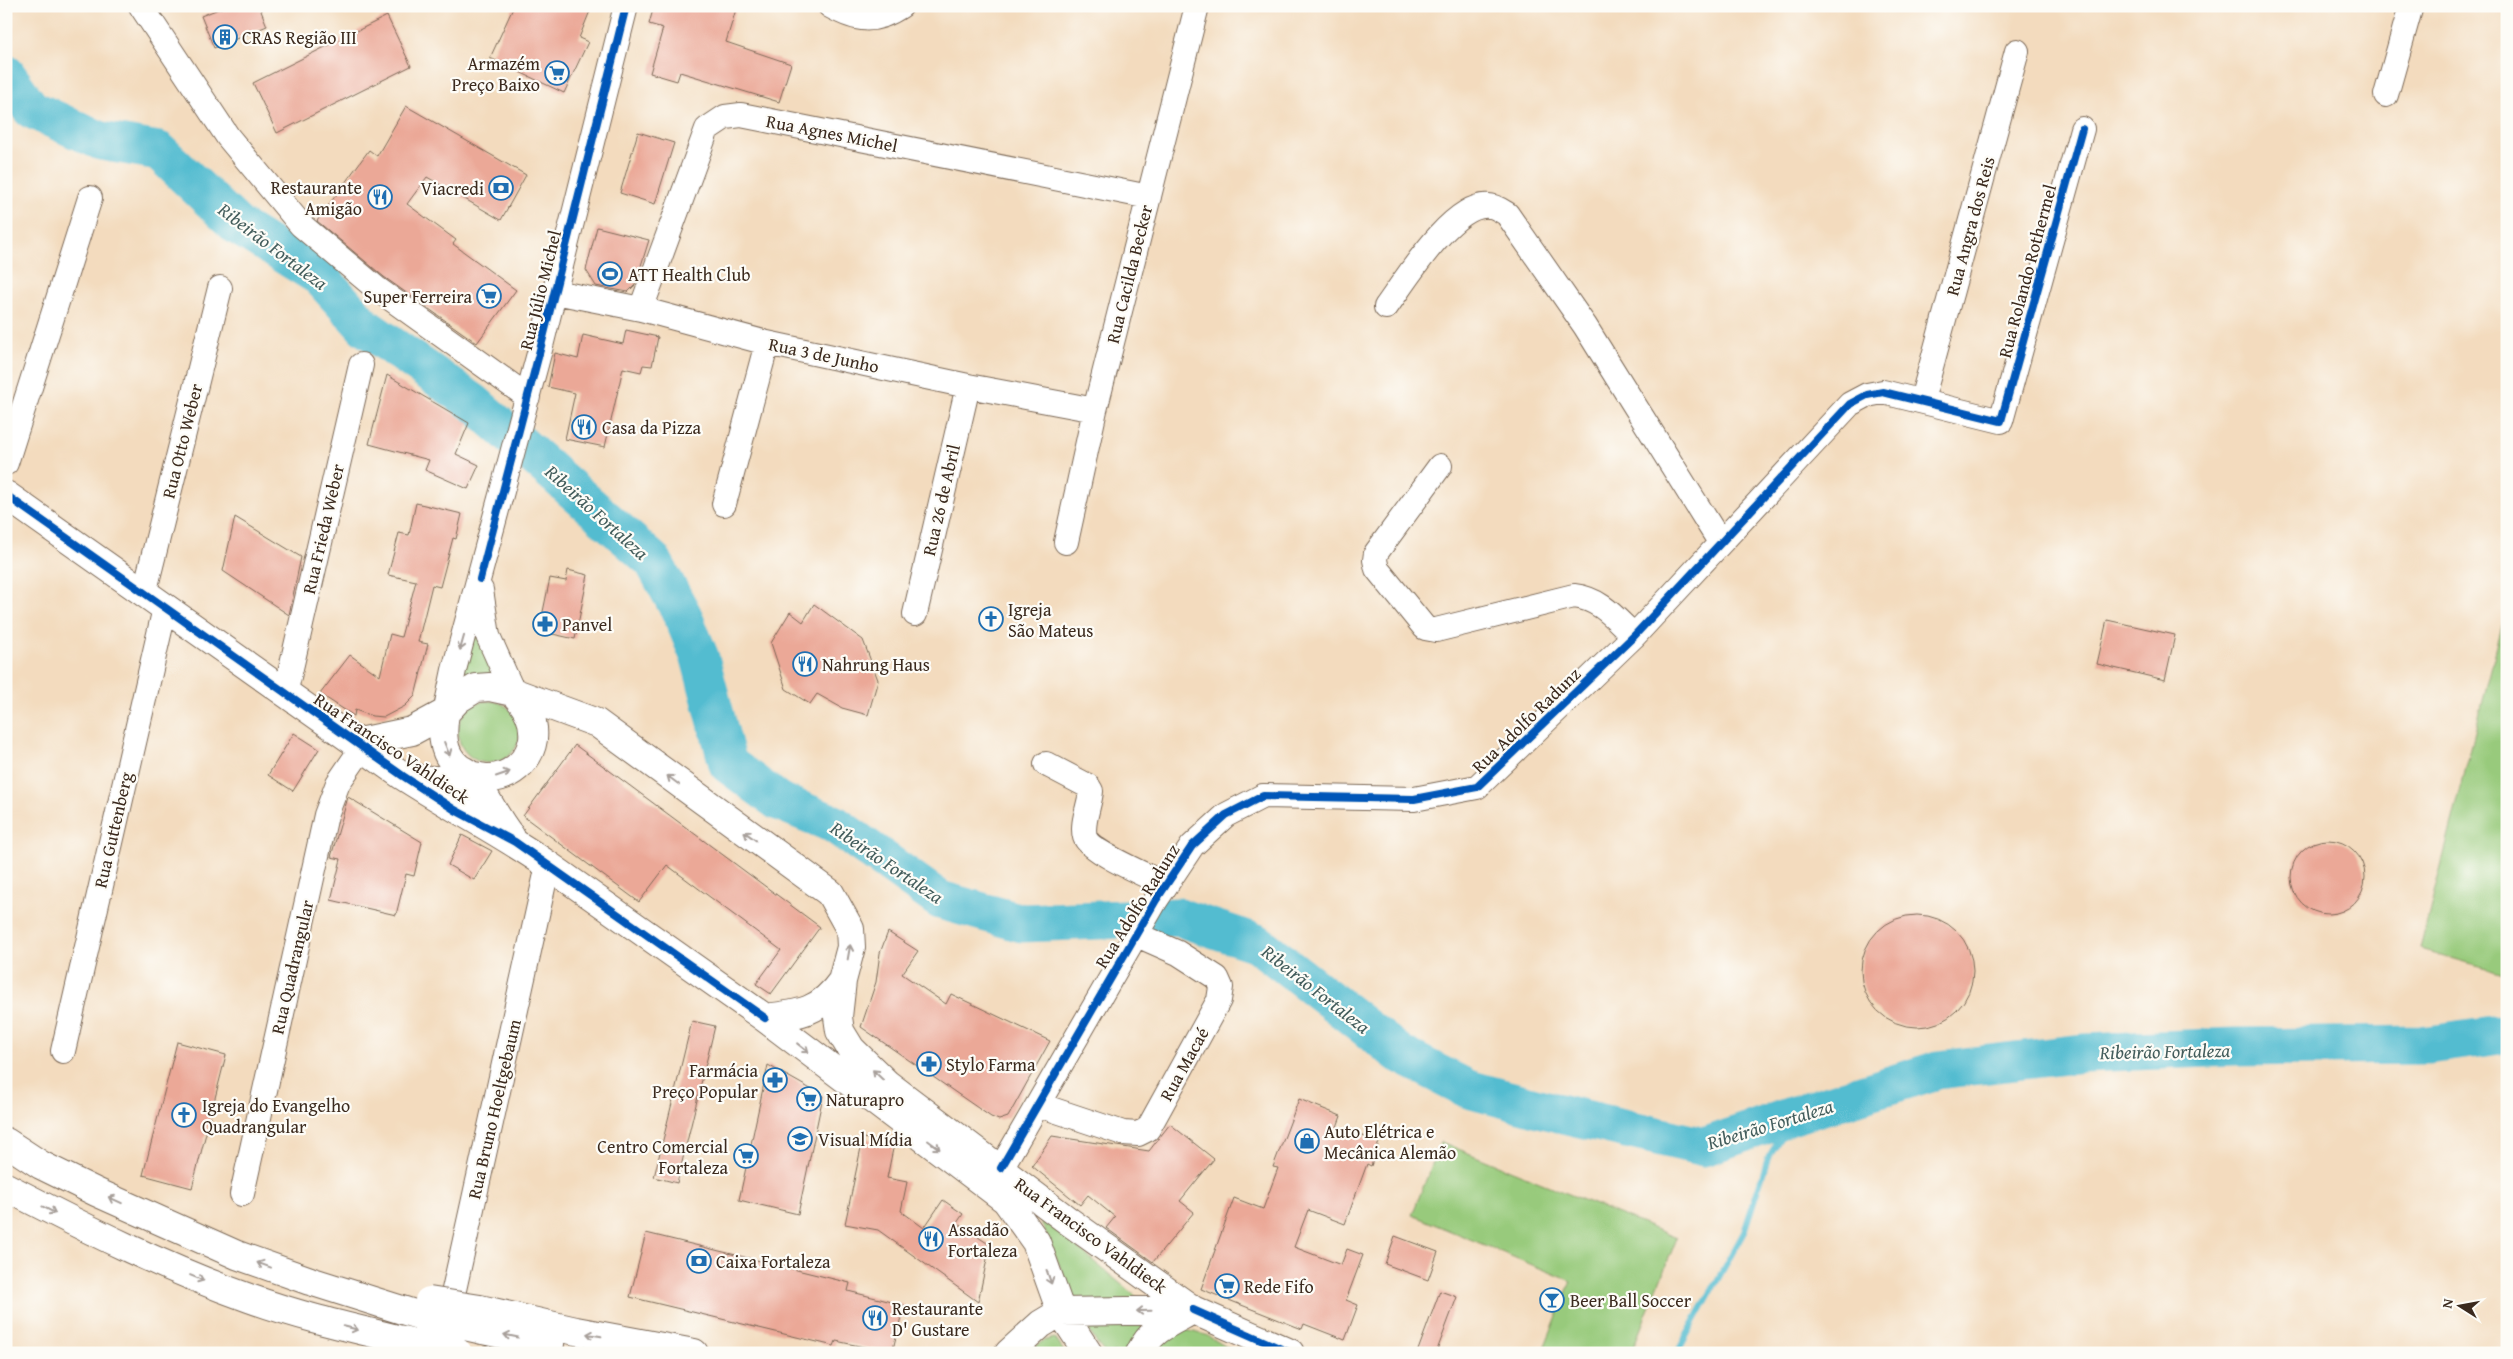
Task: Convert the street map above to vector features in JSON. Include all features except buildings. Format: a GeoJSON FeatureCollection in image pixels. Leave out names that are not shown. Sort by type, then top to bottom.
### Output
{"type":"FeatureCollection","features":[{"type":"Feature","properties":{"kind":"main road","name":"Rua Francisco Vahldieck"},"geometry":{"type":"LineString","coordinates":[[6,495],[403,776],[455,810],[515,842],[548,865],[765,1018],[1006,1200],[1036,1242],[1061,1312],[1088,1353]]}},
{"type":"Feature","properties":{"kind":"main road","name":"Rua Francisco Vahldieck"},"geometry":{"type":"LineString","coordinates":[[358,745],[412,731],[445,713],[458,700],[476,688],[490,687],[513,692],[597,723],[830,893],[850,929],[851,947],[842,981],[838,1017],[840,1031],[851,1049],[886,1084],[1067,1220],[1193,1310],[1260,1346],[1290,1353]]}},
{"type":"Feature","properties":{"kind":"main road"},"geometry":{"type":"LineString","coordinates":[[403,776],[437,780],[472,776],[488,778],[503,776],[517,768],[527,756],[532,744],[534,729],[530,713],[513,692]]}},
{"type":"Feature","properties":{"kind":"main road"},"geometry":{"type":"LineString","coordinates":[[445,713],[442,732],[446,751],[456,766],[472,776]]}},
{"type":"Feature","properties":{"kind":"main road","name":"Rua Francisco Vahldieck"},"geometry":{"type":"LineString","coordinates":[[472,776],[499,822],[515,842]]}},
{"type":"Feature","properties":{"kind":"main road"},"geometry":{"type":"LineString","coordinates":[[765,1018],[798,1015],[819,1005],[830,998],[842,981]]}},
{"type":"Feature","properties":{"kind":"main road"},"geometry":{"type":"LineString","coordinates":[[6,1142],[41,1165],[159,1221],[237,1256],[310,1281],[423,1308],[694,1353]]}},
{"type":"Feature","properties":{"kind":"main road"},"geometry":{"type":"LineString","coordinates":[[6,1187],[155,1261],[249,1299],[321,1320],[458,1353]]}},
{"type":"Feature","properties":{"kind":"main road"},"geometry":{"type":"LineString","coordinates":[[1009,1353],[1041,1324],[1061,1312],[1193,1310]]}},
{"type":"Feature","properties":{"kind":"main road"},"geometry":{"type":"LineString","coordinates":[[1140,1353],[1147,1338],[1164,1325],[1193,1310]]}},
{"type":"Feature","properties":{"kind":"main road"},"geometry":{"type":"LineString","coordinates":[[482,1319],[593,1353]]}},
{"type":"Feature","properties":{"kind":"street","name":"Rua Júlio Michel"},"geometry":{"type":"LineString","coordinates":[[445,713],[454,670],[480,579],[555,292],[626,6]]}},
{"type":"Feature","properties":{"kind":"street"},"geometry":{"type":"LineString","coordinates":[[830,6],[854,17],[873,19],[901,6]]}},
{"type":"Feature","properties":{"kind":"street","name":"Rua Cacilda Becker"},"geometry":{"type":"LineString","coordinates":[[1066,542],[1094,410],[1197,6]]}},
{"type":"Feature","properties":{"kind":"street"},"geometry":{"type":"LineString","coordinates":[[2386,95],[2410,6]]}},
{"type":"Feature","properties":{"kind":"street"},"geometry":{"type":"LineString","coordinates":[[142,7],[228,137],[300,225],[525,407]]}},
{"type":"Feature","properties":{"kind":"street","name":"Rua Angra dos Reis"},"geometry":{"type":"LineString","coordinates":[[1922,400],[2017,51]]}},
{"type":"Feature","properties":{"kind":"street","name":"Rua Agnes Michel"},"geometry":{"type":"LineString","coordinates":[[641,310],[707,129],[725,117],[741,115],[1149,197]]}},
{"type":"Feature","properties":{"kind":"street","name":"Rua Rolando Rothermel"},"geometry":{"type":"LineString","coordinates":[[2001,421],[2082,128]]}},
{"type":"Feature","properties":{"kind":"street"},"geometry":{"type":"LineString","coordinates":[[6,463],[90,198]]}},
{"type":"Feature","properties":{"kind":"street"},"geometry":{"type":"LineString","coordinates":[[1386,307],[1441,232],[1475,208],[1490,205],[1507,214],[1585,326],[1720,542]]}},
{"type":"Feature","properties":{"kind":"street","name":"Rua Otto Weber"},"geometry":{"type":"LineString","coordinates":[[155,601],[220,288]]}},
{"type":"Feature","properties":{"kind":"street","name":"Rua 3 de Junho"},"geometry":{"type":"LineString","coordinates":[[555,292],[641,310],[767,343],[968,386],[1094,410]]}},
{"type":"Feature","properties":{"kind":"street"},"geometry":{"type":"LineString","coordinates":[[724,504],[767,343]]}},
{"type":"Feature","properties":{"kind":"street","name":"Rua Frieda Weber"},"geometry":{"type":"LineString","coordinates":[[285,694],[361,365]]}},
{"type":"Feature","properties":{"kind":"street","name":"Rua 26 de Abril"},"geometry":{"type":"LineString","coordinates":[[915,614],[968,386]]}},
{"type":"Feature","properties":{"kind":"street","name":"Rua Adolfo Radunz"},"geometry":{"type":"LineString","coordinates":[[1000,1168],[1039,1105],[1137,931],[1161,893],[1192,846],[1226,815],[1263,796],[1414,799],[1477,787],[1634,636],[1850,404],[1867,395],[1883,392],[1922,400],[2001,421]]}},
{"type":"Feature","properties":{"kind":"street"},"geometry":{"type":"LineString","coordinates":[[1440,466],[1376,552],[1375,560],[1377,569],[1425,628],[1436,630],[1574,596],[1600,603],[1634,636]]}},
{"type":"Feature","properties":{"kind":"street","name":"Rua Júlio Michel"},"geometry":{"type":"LineString","coordinates":[[480,579],[488,636],[513,692]]}},
{"type":"Feature","properties":{"kind":"street","name":"Rua Guttenberg"},"geometry":{"type":"LineString","coordinates":[[62,1051],[155,601]]}},
{"type":"Feature","properties":{"kind":"street","name":"Rua Quadrangular"},"geometry":{"type":"LineString","coordinates":[[242,1194],[326,815],[338,783],[358,745]]}},
{"type":"Feature","properties":{"kind":"street"},"geometry":{"type":"LineString","coordinates":[[1046,764],[1088,786],[1091,791],[1084,831],[1088,844],[1161,893]]}},
{"type":"Feature","properties":{"kind":"street","name":"Rua Bruno Hoeltgebaum"},"geometry":{"type":"LineString","coordinates":[[440,1353],[548,865]]}},
{"type":"Feature","properties":{"kind":"street","name":"Rua Macaé"},"geometry":{"type":"LineString","coordinates":[[1039,1105],[1123,1134],[1138,1134],[1148,1129],[1219,1000],[1221,987],[1217,978],[1178,953],[1137,931]]}},
{"type":"Feature","properties":{"kind":"green space"},"geometry":{"type":"Polygon","coordinates":[[[2507,606],[2507,974],[2420,949],[2507,606]]]}},
{"type":"Feature","properties":{"kind":"green space"},"geometry":{"type":"Polygon","coordinates":[[[475,629],[500,677],[458,686],[475,629]]]}},
{"type":"Feature","properties":{"kind":"green space"},"geometry":{"type":"Polygon","coordinates":[[[489,701],[501,703],[511,710],[518,720],[520,732],[518,744],[511,754],[501,761],[489,763],[477,761],[467,754],[460,744],[458,732],[460,720],[467,710],[477,703],[489,701]]]}},
{"type":"Feature","properties":{"kind":"green space"},"geometry":{"type":"Polygon","coordinates":[[[1441,1142],[1677,1238],[1631,1353],[1542,1353],[1571,1281],[1412,1215],[1441,1142]]]}},
{"type":"Feature","properties":{"kind":"green space"},"geometry":{"type":"Polygon","coordinates":[[[1038,1215],[1145,1304],[1077,1307],[1038,1215]]]}},
{"type":"Feature","properties":{"kind":"green space"},"geometry":{"type":"Polygon","coordinates":[[[1152,1322],[1129,1353],[1105,1353],[1097,1344],[1086,1325],[1152,1322]]]}},
{"type":"Feature","properties":{"kind":"green space"},"geometry":{"type":"Polygon","coordinates":[[[1186,1330],[1206,1335],[1237,1353],[1154,1353],[1172,1333],[1186,1330]]]}},
{"type":"Feature","properties":{"kind":"green space"},"geometry":{"type":"Polygon","coordinates":[[[1055,1338],[1065,1353],[1032,1353],[1041,1342],[1055,1338]]]}},
{"type":"Feature","properties":{"kind":"waterway","name":"Ribeirão Fortaleza"},"geometry":{"type":"LineString","coordinates":[[6,74],[31,109],[101,141],[159,151],[238,226],[320,277],[365,327],[474,403],[653,561],[682,614],[700,658],[728,764],[778,801],[834,824],[940,900],[1022,923],[1178,917],[1257,943],[1400,1054],[1468,1089],[1546,1110],[1704,1147],[1794,1115],[1938,1070],[2084,1053],[2235,1047],[2429,1045],[2507,1034]]}},
{"type":"Feature","properties":{"kind":"waterway"},"geometry":{"type":"LineString","coordinates":[[1677,1353],[1744,1232],[1768,1158],[1794,1115]]}},
{"type":"Feature","properties":{"kind":"cycle path"},"geometry":{"type":"LineString","coordinates":[[480,579],[541,346],[626,6]]}},
{"type":"Feature","properties":{"kind":"cycle path"},"geometry":{"type":"LineString","coordinates":[[1001,1168],[1156,900],[1192,846],[1226,815],[1263,796],[1414,799],[1477,787],[1634,636],[1850,404],[1867,395],[1883,392],[2001,421],[2082,129]]}},
{"type":"Feature","properties":{"kind":"cycle path"},"geometry":{"type":"LineString","coordinates":[[6,495],[403,776],[455,810],[515,842],[765,1018]]}},
{"type":"Feature","properties":{"kind":"cycle path"},"geometry":{"type":"LineString","coordinates":[[1193,1310],[1290,1353]]}},
{"type":"Feature","properties":{"kind":"place","name":"CRAS Região III"},"geometry":{"type":"Point","coordinates":[225,37]}},
{"type":"Feature","properties":{"kind":"place","name":"Armazém Preço Baixo"},"geometry":{"type":"Point","coordinates":[557,73]}},
{"type":"Feature","properties":{"kind":"place","name":"Viacredi"},"geometry":{"type":"Point","coordinates":[501,188]}},
{"type":"Feature","properties":{"kind":"place","name":"Restaurante Amigão"},"geometry":{"type":"Point","coordinates":[380,197]}},
{"type":"Feature","properties":{"kind":"place","name":"ATT Health Club"},"geometry":{"type":"Point","coordinates":[610,274]}},
{"type":"Feature","properties":{"kind":"place","name":"Super Ferreira"},"geometry":{"type":"Point","coordinates":[489,296]}},
{"type":"Feature","properties":{"kind":"place","name":"Casa da Pizza"},"geometry":{"type":"Point","coordinates":[584,427]}},
{"type":"Feature","properties":{"kind":"place","name":"Igreja São Mateus"},"geometry":{"type":"Point","coordinates":[991,619]}},
{"type":"Feature","properties":{"kind":"place","name":"Panvel"},"geometry":{"type":"Point","coordinates":[545,624]}},
{"type":"Feature","properties":{"kind":"place","name":"Nahrung Haus"},"geometry":{"type":"Point","coordinates":[805,664]}},
{"type":"Feature","properties":{"kind":"place","name":"Stylo Farma"},"geometry":{"type":"Point","coordinates":[929,1064]}},
{"type":"Feature","properties":{"kind":"place","name":"Farmácia Preço Popular"},"geometry":{"type":"Point","coordinates":[775,1080]}},
{"type":"Feature","properties":{"kind":"place","name":"Naturapro"},"geometry":{"type":"Point","coordinates":[809,1099]}},
{"type":"Feature","properties":{"kind":"place","name":"Igreja do Evangelho Quadrangular"},"geometry":{"type":"Point","coordinates":[184,1115]}},
{"type":"Feature","properties":{"kind":"place","name":"Visual Mídia"},"geometry":{"type":"Point","coordinates":[800,1139]}},
{"type":"Feature","properties":{"kind":"place","name":"Auto Elétrica e Mecânica Alemão"},"geometry":{"type":"Point","coordinates":[1307,1141]}},
{"type":"Feature","properties":{"kind":"place","name":"Centro Comercial Fortaleza"},"geometry":{"type":"Point","coordinates":[746,1156]}},
{"type":"Feature","properties":{"kind":"place","name":"Assadão Fortaleza"},"geometry":{"type":"Point","coordinates":[931,1239]}},
{"type":"Feature","properties":{"kind":"place","name":"Caixa Fortaleza"},"geometry":{"type":"Point","coordinates":[699,1261]}},
{"type":"Feature","properties":{"kind":"place","name":"Rede Fifo"},"geometry":{"type":"Point","coordinates":[1227,1286]}},
{"type":"Feature","properties":{"kind":"place","name":"Beer Ball Soccer"},"geometry":{"type":"Point","coordinates":[1552,1300]}},
{"type":"Feature","properties":{"kind":"place","name":"Restaurante D' Gustare"},"geometry":{"type":"Point","coordinates":[875,1318]}}]}
